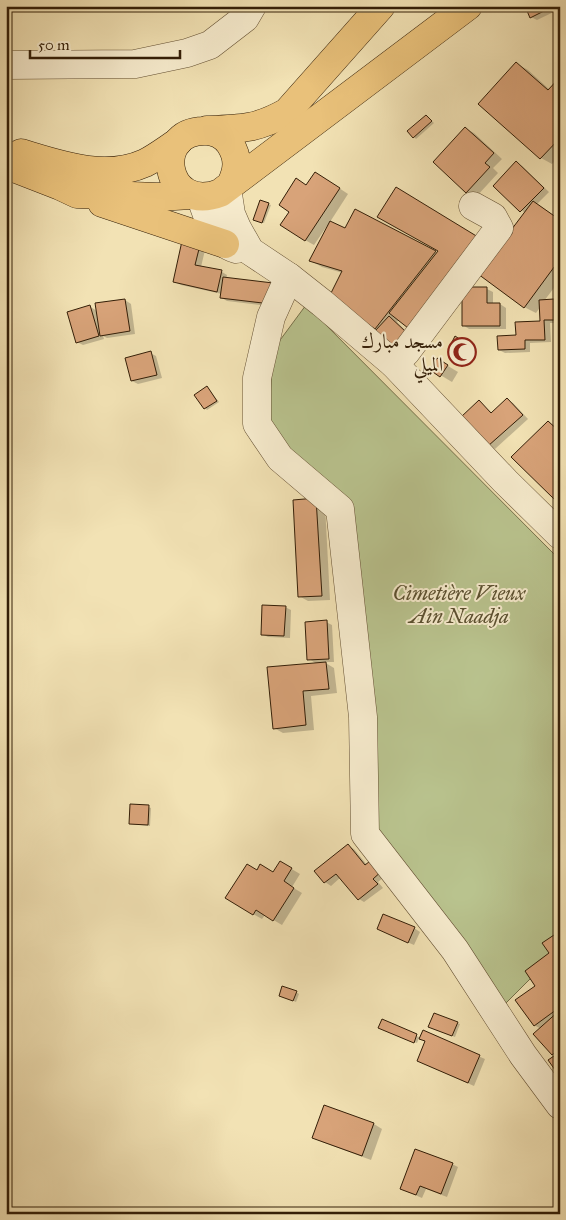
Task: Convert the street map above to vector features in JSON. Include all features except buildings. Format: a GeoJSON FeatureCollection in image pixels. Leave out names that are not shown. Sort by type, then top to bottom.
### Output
{"type":"FeatureCollection","features":[{"type":"Feature","properties":{"kind":"main road"},"geometry":{"type":"LineString","coordinates":[[6,149],[70,168],[128,169],[145,163],[186,135],[196,131],[247,128],[268,123],[287,112],[381,6]]}},
{"type":"Feature","properties":{"kind":"main road"},"geometry":{"type":"LineString","coordinates":[[77,194],[158,197],[220,193],[468,6]]}},
{"type":"Feature","properties":{"kind":"main road"},"geometry":{"type":"LineString","coordinates":[[207,130],[219,134],[228,141],[234,150],[237,162],[236,173],[229,186]]}},
{"type":"Feature","properties":{"kind":"main road"},"geometry":{"type":"LineString","coordinates":[[178,142],[172,151],[170,172],[182,190],[196,196]]}},
{"type":"Feature","properties":{"kind":"main road"},"geometry":{"type":"LineString","coordinates":[[6,165],[140,217],[237,248]]}},
{"type":"Feature","properties":{"kind":"street"},"geometry":{"type":"LineString","coordinates":[[6,65],[135,64],[186,53],[210,45],[245,18],[252,6]]}},
{"type":"Feature","properties":{"kind":"street"},"geometry":{"type":"LineString","coordinates":[[229,186],[232,214],[236,228],[237,248]]}},
{"type":"Feature","properties":{"kind":"street"},"geometry":{"type":"LineString","coordinates":[[196,196],[214,231],[237,248],[289,277],[344,320],[394,364],[505,481],[560,534]]}},
{"type":"Feature","properties":{"kind":"street"},"geometry":{"type":"LineString","coordinates":[[394,364],[406,352],[499,228],[494,216],[473,206]]}},
{"type":"Feature","properties":{"kind":"street"},"geometry":{"type":"LineString","coordinates":[[289,277],[271,317],[257,378],[257,424],[280,458],[340,509],[363,717],[365,834],[455,950],[523,1055],[560,1105]]}},
{"type":"Feature","properties":{"kind":"green space","name":"Cimetière Vieux Ain Naadja"},"geometry":{"type":"Polygon","coordinates":[[[306,305],[560,560],[560,949],[501,1008],[372,825],[349,502],[269,431],[272,351],[306,305]]]}},
{"type":"Feature","properties":{"kind":"place","name":"مسجد مبارك الميلي"},"geometry":{"type":"Point","coordinates":[462,352]}}]}
